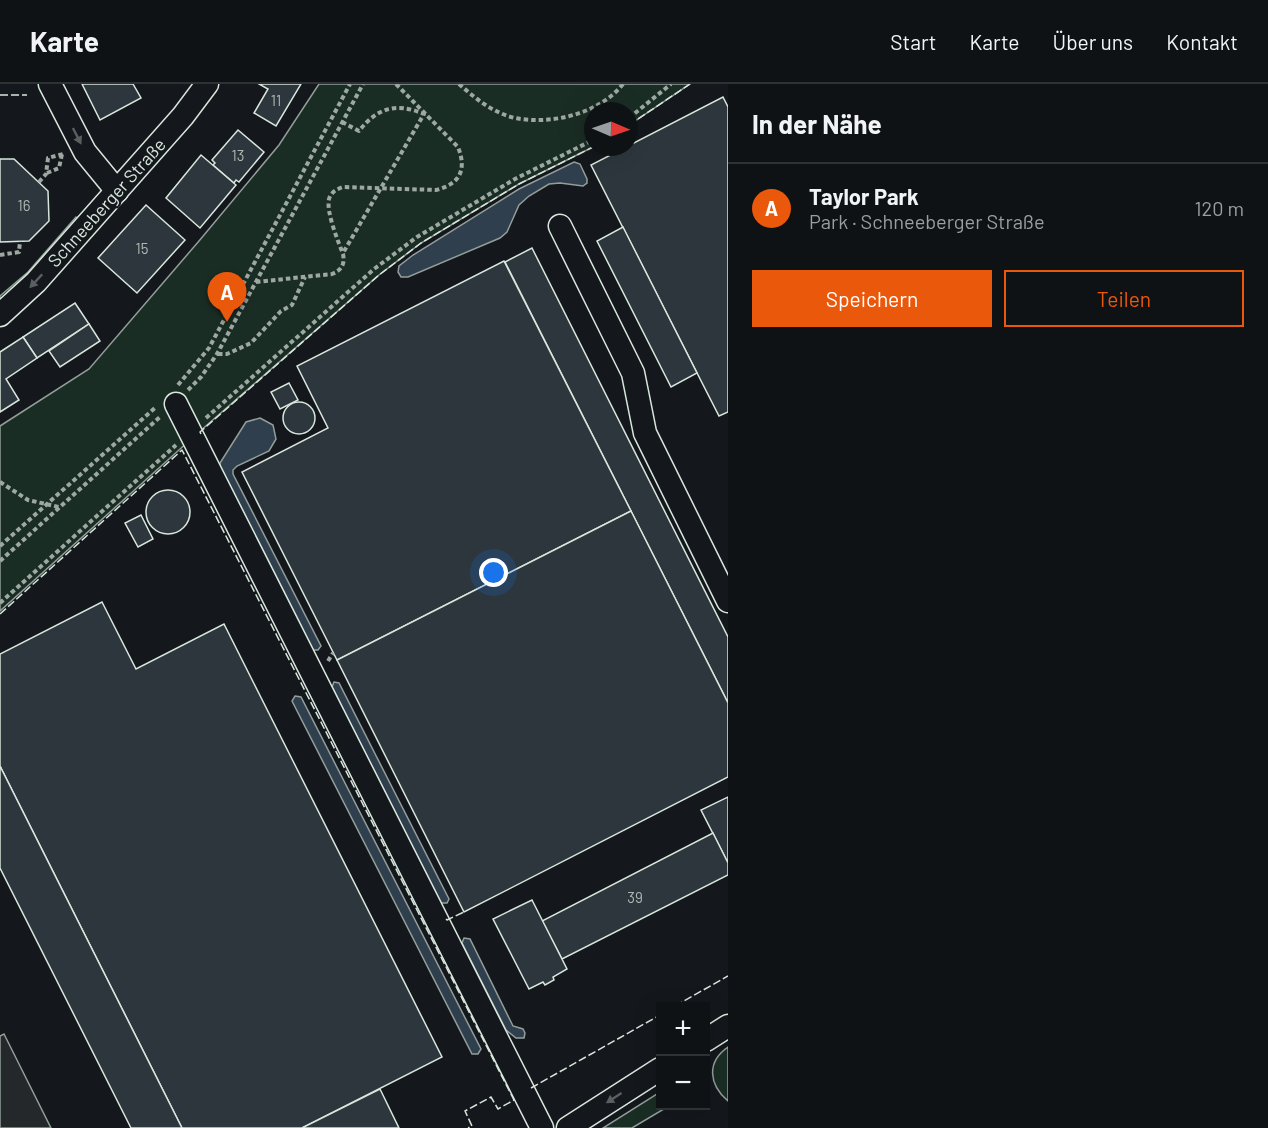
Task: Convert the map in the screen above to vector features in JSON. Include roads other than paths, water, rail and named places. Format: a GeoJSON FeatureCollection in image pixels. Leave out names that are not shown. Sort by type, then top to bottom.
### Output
{"type":"FeatureCollection","features":[{"type":"Feature","properties":{"kind":"street"},"geometry":{"type":"LineString","coordinates":[[50,84],[70,147],[85,152],[117,191]]}},
{"type":"Feature","properties":{"kind":"street","name":"Schneeberger Straße"},"geometry":{"type":"LineString","coordinates":[[0,315],[36,282],[183,116],[207,84]]}},
{"type":"Feature","properties":{"kind":"street"},"geometry":{"type":"LineString","coordinates":[[560,226],[633,373],[645,433],[728,601]]}},
{"type":"Feature","properties":{"kind":"street"},"geometry":{"type":"LineString","coordinates":[[171,397],[542,1128]]}},
{"type":"Feature","properties":{"kind":"street"},"geometry":{"type":"LineString","coordinates":[[710,1037],[728,1026]]}},
{"type":"Feature","properties":{"kind":"street"},"geometry":{"type":"LineString","coordinates":[[568,1128],[656,1072]]}},
{"type":"Feature","properties":{"kind":"water"},"geometry":{"type":"Polygon","coordinates":[[[574,162],[580,164],[587,179],[587,183],[583,186],[549,184],[519,205],[507,232],[500,238],[408,277],[401,277],[398,272],[399,266],[413,255],[519,189],[574,162]]]}},
{"type":"Feature","properties":{"kind":"water"},"geometry":{"type":"Polygon","coordinates":[[[260,418],[273,425],[276,439],[269,451],[237,466],[233,474],[321,646],[318,650],[313,650],[220,466],[246,422],[260,418]]]}},
{"type":"Feature","properties":{"kind":"water"},"geometry":{"type":"Polygon","coordinates":[[[334,682],[339,683],[449,899],[447,903],[441,903],[332,687],[334,682]]]}},
{"type":"Feature","properties":{"kind":"water"},"geometry":{"type":"Polygon","coordinates":[[[295,696],[301,697],[481,1049],[478,1054],[472,1054],[292,701],[295,696]]]}},
{"type":"Feature","properties":{"kind":"water"},"geometry":{"type":"Polygon","coordinates":[[[464,938],[470,939],[513,1026],[523,1029],[524,1038],[516,1038],[506,1030],[462,943],[464,938]]]}},
{"type":"Feature","properties":{"kind":"place","name":"Taylor Park"},"geometry":{"type":"Point","coordinates":[227,322]}}]}
